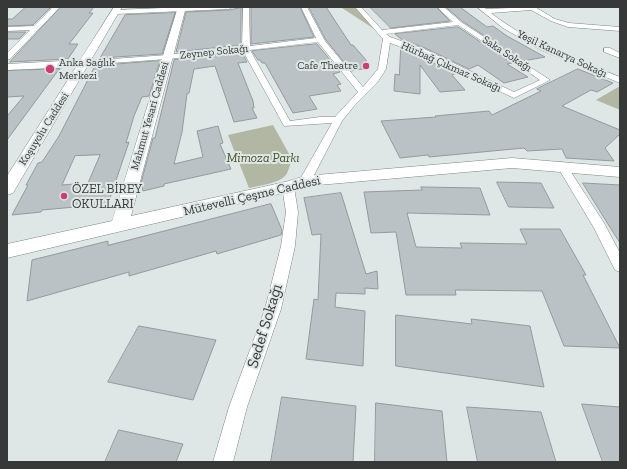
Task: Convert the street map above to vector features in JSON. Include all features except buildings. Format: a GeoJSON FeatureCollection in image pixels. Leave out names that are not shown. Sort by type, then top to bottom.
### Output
{"type":"FeatureCollection","features":[{"type":"Feature","properties":{"kind":"street"},"geometry":{"type":"LineString","coordinates":[[7,58],[57,7]]}},
{"type":"Feature","properties":{"kind":"street"},"geometry":{"type":"LineString","coordinates":[[117,9],[229,7]]}},
{"type":"Feature","properties":{"kind":"street"},"geometry":{"type":"LineString","coordinates":[[246,7],[246,49],[287,124],[320,120],[338,120]]}},
{"type":"Feature","properties":{"kind":"street"},"geometry":{"type":"LineString","coordinates":[[304,7],[309,23],[319,40],[362,92]]}},
{"type":"Feature","properties":{"kind":"street"},"geometry":{"type":"LineString","coordinates":[[305,181],[338,120],[362,92],[374,81],[382,70],[384,35],[358,7]]}},
{"type":"Feature","properties":{"kind":"street","name":"Saka Sokağı"},"geometry":{"type":"LineString","coordinates":[[440,7],[459,23],[546,80],[514,95]]}},
{"type":"Feature","properties":{"kind":"street","name":"Mahmut Yesari Caddesi"},"geometry":{"type":"LineString","coordinates":[[120,225],[138,154],[181,8]]}},
{"type":"Feature","properties":{"kind":"street"},"geometry":{"type":"LineString","coordinates":[[484,9],[532,8],[553,20],[568,26],[620,28]]}},
{"type":"Feature","properties":{"kind":"street","name":"Koşuyolu Caddesi"},"geometry":{"type":"LineString","coordinates":[[7,189],[117,9]]}},
{"type":"Feature","properties":{"kind":"street","name":"Yeşil Kanarya Sokağı"},"geometry":{"type":"LineString","coordinates":[[484,9],[494,20],[504,27],[544,48],[620,80]]}},
{"type":"Feature","properties":{"kind":"street"},"geometry":{"type":"LineString","coordinates":[[384,35],[459,23]]}},
{"type":"Feature","properties":{"kind":"street"},"geometry":{"type":"LineString","coordinates":[[7,29],[36,28]]}},
{"type":"Feature","properties":{"kind":"street","name":"Hürbağ Çıkmaz Sokağı"},"geometry":{"type":"LineString","coordinates":[[384,35],[514,95]]}},
{"type":"Feature","properties":{"kind":"street","name":"Zeynep Sokağı"},"geometry":{"type":"LineString","coordinates":[[85,63],[167,57],[319,40]]}},
{"type":"Feature","properties":{"kind":"street"},"geometry":{"type":"LineString","coordinates":[[607,50],[620,56]]}},
{"type":"Feature","properties":{"kind":"street"},"geometry":{"type":"LineString","coordinates":[[7,68],[85,63]]}},
{"type":"Feature","properties":{"kind":"street","name":"Mütevelli Çeşme Caddesi"},"geometry":{"type":"LineString","coordinates":[[7,251],[288,187],[305,181],[494,164],[562,166],[620,172]]}},
{"type":"Feature","properties":{"kind":"street"},"geometry":{"type":"LineString","coordinates":[[562,166],[599,226],[620,266]]}},
{"type":"Feature","properties":{"kind":"street","name":"Sedef Sokağı"},"geometry":{"type":"LineString","coordinates":[[223,462],[238,407],[273,309],[288,246],[292,212],[288,187]]}},
{"type":"Feature","properties":{"kind":"green space"},"geometry":{"type":"Polygon","coordinates":[[[355,7],[379,32],[342,8],[355,7]]]}},
{"type":"Feature","properties":{"kind":"green space"},"geometry":{"type":"Polygon","coordinates":[[[620,86],[620,110],[596,100],[620,86]]]}},
{"type":"Feature","properties":{"kind":"green space","name":"Mimoza Parkı"},"geometry":{"type":"Polygon","coordinates":[[[273,125],[292,159],[288,171],[283,178],[269,184],[249,188],[228,135],[273,125]]]}},
{"type":"Feature","properties":{"kind":"place","name":"Cafe Theatre"},"geometry":{"type":"Point","coordinates":[366,66]}},
{"type":"Feature","properties":{"kind":"place","name":"Anka Sağlık Merkezi"},"geometry":{"type":"Point","coordinates":[50,69]}},
{"type":"Feature","properties":{"kind":"place","name":"ÖZEL BİREY OKULLARI"},"geometry":{"type":"Point","coordinates":[64,196]}}]}
